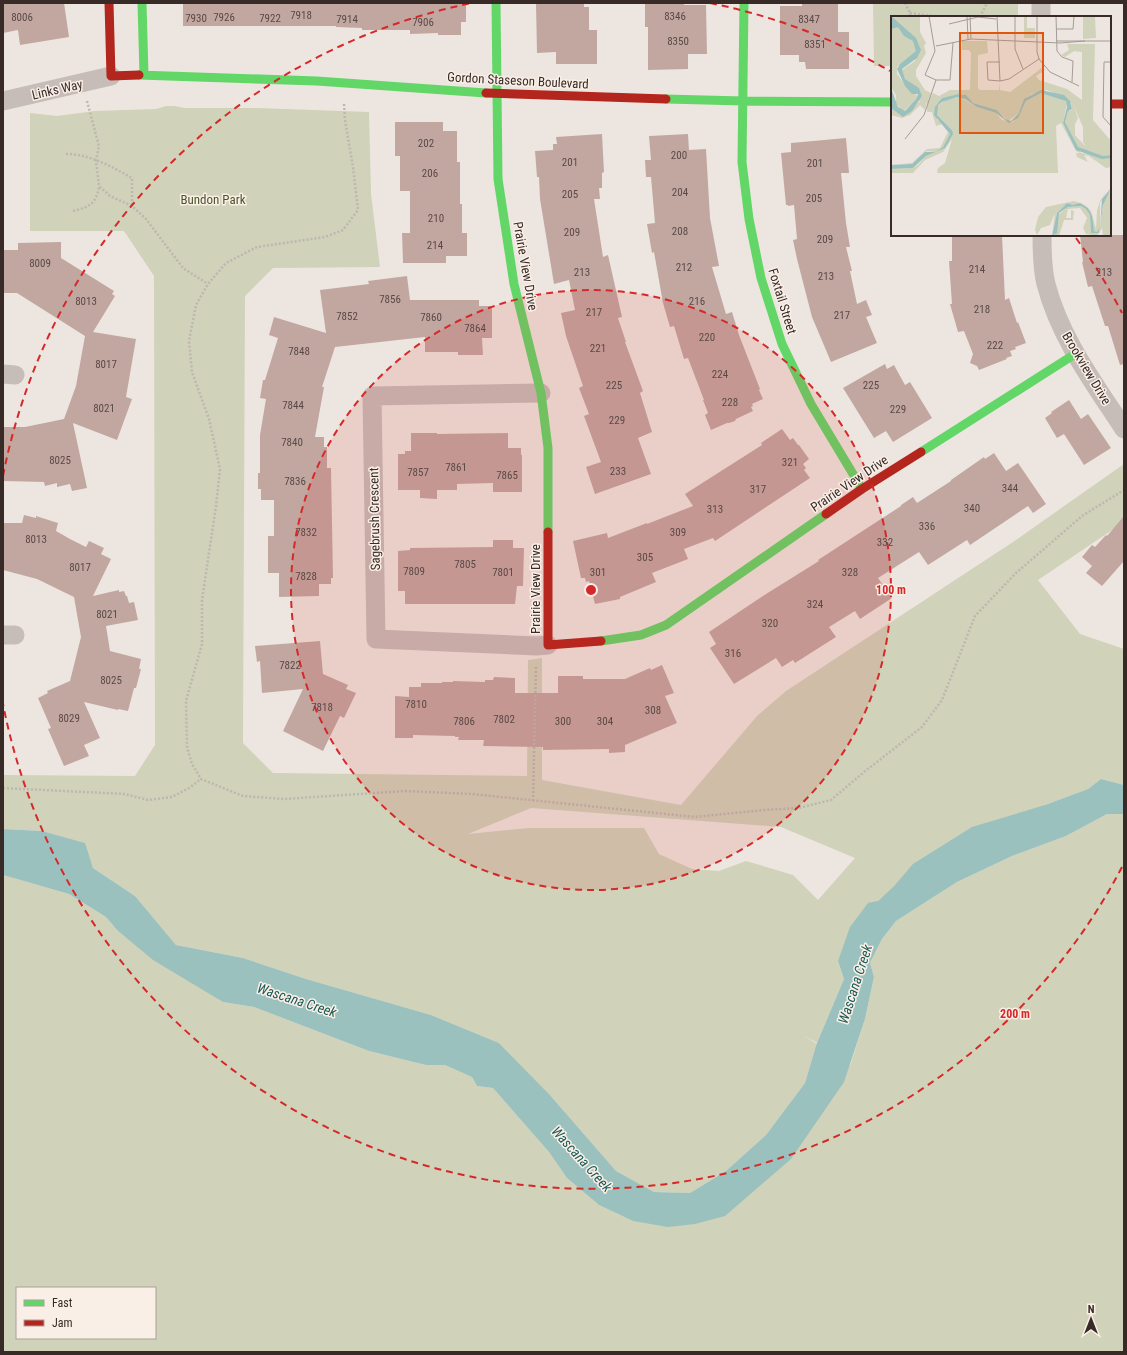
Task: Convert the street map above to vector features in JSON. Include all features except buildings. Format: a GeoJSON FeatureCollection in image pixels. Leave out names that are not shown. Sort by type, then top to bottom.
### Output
{"type":"FeatureCollection","features":[{"type":"Feature","properties":{"kind":"street"},"geometry":{"type":"LineString","coordinates":[[108,3],[111,76]]}},
{"type":"Feature","properties":{"kind":"street"},"geometry":{"type":"LineString","coordinates":[[142,3],[144,75]]}},
{"type":"Feature","properties":{"kind":"street","name":"Prairie View Drive"},"geometry":{"type":"LineString","coordinates":[[496,3],[498,179],[514,284],[541,393],[548,448],[542,645],[604,641],[640,635],[666,625],[862,489],[1075,354]]}},
{"type":"Feature","properties":{"kind":"street","name":"Foxtail Street"},"geometry":{"type":"LineString","coordinates":[[744,3],[744,101],[742,162],[749,219],[760,278],[782,344],[811,404],[862,489]]}},
{"type":"Feature","properties":{"kind":"street"},"geometry":{"type":"LineString","coordinates":[[1041,3],[1041,16]]}},
{"type":"Feature","properties":{"kind":"street","name":"Gordon Staseson Boulevard"},"geometry":{"type":"LineString","coordinates":[[111,76],[144,75],[344,83],[496,94],[744,101],[891,102]]}},
{"type":"Feature","properties":{"kind":"street","name":"Links Way"},"geometry":{"type":"LineString","coordinates":[[3,101],[111,76]]}},
{"type":"Feature","properties":{"kind":"street"},"geometry":{"type":"LineString","coordinates":[[1111,104],[1124,104]]}},
{"type":"Feature","properties":{"kind":"street","name":"Brookview Drive"},"geometry":{"type":"LineString","coordinates":[[1042,236],[1042,255],[1046,283],[1057,316],[1075,354],[1124,429]]}},
{"type":"Feature","properties":{"kind":"street","name":"Sagebrush Crescent"},"geometry":{"type":"LineString","coordinates":[[541,393],[372,396],[376,639],[542,645]]}},
{"type":"Feature","properties":{"kind":"path"},"geometry":{"type":"LineString","coordinates":[[905,3],[910,15],[924,16]]}},
{"type":"Feature","properties":{"kind":"path"},"geometry":{"type":"LineString","coordinates":[[980,16],[987,3]]}},
{"type":"Feature","properties":{"kind":"path"},"geometry":{"type":"LineString","coordinates":[[73,211],[82,209],[92,204],[97,197],[99,186],[96,161],[99,146],[82,83]]}},
{"type":"Feature","properties":{"kind":"path"},"geometry":{"type":"LineString","coordinates":[[344,83],[344,120],[353,167],[358,210],[343,230],[324,237],[257,247],[226,263],[208,284],[196,305],[189,341],[192,372],[209,419],[220,469],[202,600],[202,644],[186,701],[187,747],[192,764],[201,779],[244,796],[284,799],[405,790],[472,794],[695,817],[799,808],[831,800],[922,727],[942,700],[975,616],[1016,574],[1082,516],[1124,490]]}},
{"type":"Feature","properties":{"kind":"path"},"geometry":{"type":"LineString","coordinates":[[66,154],[82,156],[96,161],[132,178],[132,206]]}},
{"type":"Feature","properties":{"kind":"path"},"geometry":{"type":"LineString","coordinates":[[99,186],[110,196],[132,206],[146,219],[183,268],[208,284]]}},
{"type":"Feature","properties":{"kind":"path"},"geometry":{"type":"LineString","coordinates":[[533,801],[542,645]]}},
{"type":"Feature","properties":{"kind":"path"},"geometry":{"type":"LineString","coordinates":[[3,788],[125,794],[148,800],[172,797],[189,788],[201,779]]}},
{"type":"Feature","properties":{"kind":"green space"},"geometry":{"type":"Polygon","coordinates":[[[873,3],[1018,3],[1018,16],[891,16],[891,66],[874,66],[873,3]]]}},
{"type":"Feature","properties":{"kind":"green space","name":"Bundon Park"},"geometry":{"type":"Polygon","coordinates":[[[166,106],[174,106],[185,108],[257,108],[369,112],[371,194],[380,267],[273,268],[245,296],[243,743],[273,773],[527,776],[528,660],[542,658],[542,780],[681,805],[757,716],[786,691],[1013,542],[1124,464],[1124,522],[1038,580],[1080,634],[1124,649],[1124,785],[1101,779],[1088,789],[1045,805],[895,885],[878,901],[838,961],[844,979],[817,1043],[803,1035],[850,1066],[865,1019],[874,977],[870,963],[882,939],[896,921],[957,882],[1012,856],[1066,836],[1107,814],[1124,814],[1124,1352],[3,1352],[3,875],[69,894],[106,917],[117,930],[223,1002],[254,1007],[369,1051],[426,1065],[445,1065],[472,1077],[477,1086],[493,1088],[549,1152],[567,1178],[599,1205],[633,1221],[791,1159],[814,1054],[805,1083],[766,1135],[726,1171],[690,1193],[654,1192],[616,1171],[549,1094],[499,1043],[431,1015],[306,979],[243,958],[176,945],[135,896],[93,868],[84,843],[42,831],[3,829],[3,775],[135,776],[155,745],[154,276],[124,231],[30,231],[30,113],[57,116],[95,111],[156,109],[166,106]],[[531,808],[468,834],[529,828],[644,828],[659,854],[692,869],[719,871],[746,861],[793,875],[818,900],[855,858],[781,827],[531,808]]]}},
{"type":"Feature","properties":{"kind":"water","name":"Wascana Creek"},"geometry":{"type":"Polygon","coordinates":[[[1101,779],[1124,785],[1124,814],[1107,814],[1066,836],[1012,856],[957,882],[896,921],[882,939],[870,963],[874,977],[865,1019],[844,1082],[791,1159],[725,1216],[695,1224],[668,1227],[633,1221],[599,1205],[567,1178],[549,1152],[493,1088],[477,1086],[472,1077],[445,1065],[426,1065],[369,1051],[254,1007],[223,1002],[153,960],[117,930],[106,917],[69,894],[3,875],[3,829],[42,831],[85,843],[93,868],[135,896],[176,945],[243,958],[306,979],[431,1015],[499,1043],[549,1094],[616,1171],[654,1192],[690,1193],[726,1171],[766,1135],[805,1083],[817,1043],[844,979],[838,961],[850,927],[868,903],[878,901],[895,885],[913,864],[972,827],[1045,805],[1088,789],[1101,779]]]}},
{"type":"Feature","properties":{"kind":"traffic: fast"},"geometry":{"type":"LineString","coordinates":[[142,3],[144,75]]}},
{"type":"Feature","properties":{"kind":"traffic: fast"},"geometry":{"type":"LineString","coordinates":[[496,3],[498,179],[514,284],[541,393],[548,448],[548,532]]}},
{"type":"Feature","properties":{"kind":"traffic: fast"},"geometry":{"type":"LineString","coordinates":[[744,3],[742,162],[749,219],[761,278],[782,344],[811,404],[862,489]]}},
{"type":"Feature","properties":{"kind":"traffic: fast"},"geometry":{"type":"LineString","coordinates":[[139,75],[317,81],[486,93]]}},
{"type":"Feature","properties":{"kind":"traffic: fast"},"geometry":{"type":"LineString","coordinates":[[666,99],[891,102]]}},
{"type":"Feature","properties":{"kind":"traffic: fast"},"geometry":{"type":"LineString","coordinates":[[921,452],[1075,354]]}},
{"type":"Feature","properties":{"kind":"traffic: fast"},"geometry":{"type":"LineString","coordinates":[[601,641],[641,635],[666,625],[826,514]]}},
{"type":"Feature","properties":{"kind":"traffic: jam"},"geometry":{"type":"LineString","coordinates":[[109,3],[111,76],[139,75]]}},
{"type":"Feature","properties":{"kind":"traffic: jam"},"geometry":{"type":"LineString","coordinates":[[486,93],[666,99]]}},
{"type":"Feature","properties":{"kind":"traffic: jam"},"geometry":{"type":"LineString","coordinates":[[1111,104],[1124,104]]}},
{"type":"Feature","properties":{"kind":"traffic: jam"},"geometry":{"type":"LineString","coordinates":[[826,514],[862,489],[921,452]]}},
{"type":"Feature","properties":{"kind":"traffic: jam"},"geometry":{"type":"LineString","coordinates":[[548,532],[548,645],[601,641]]}}]}
